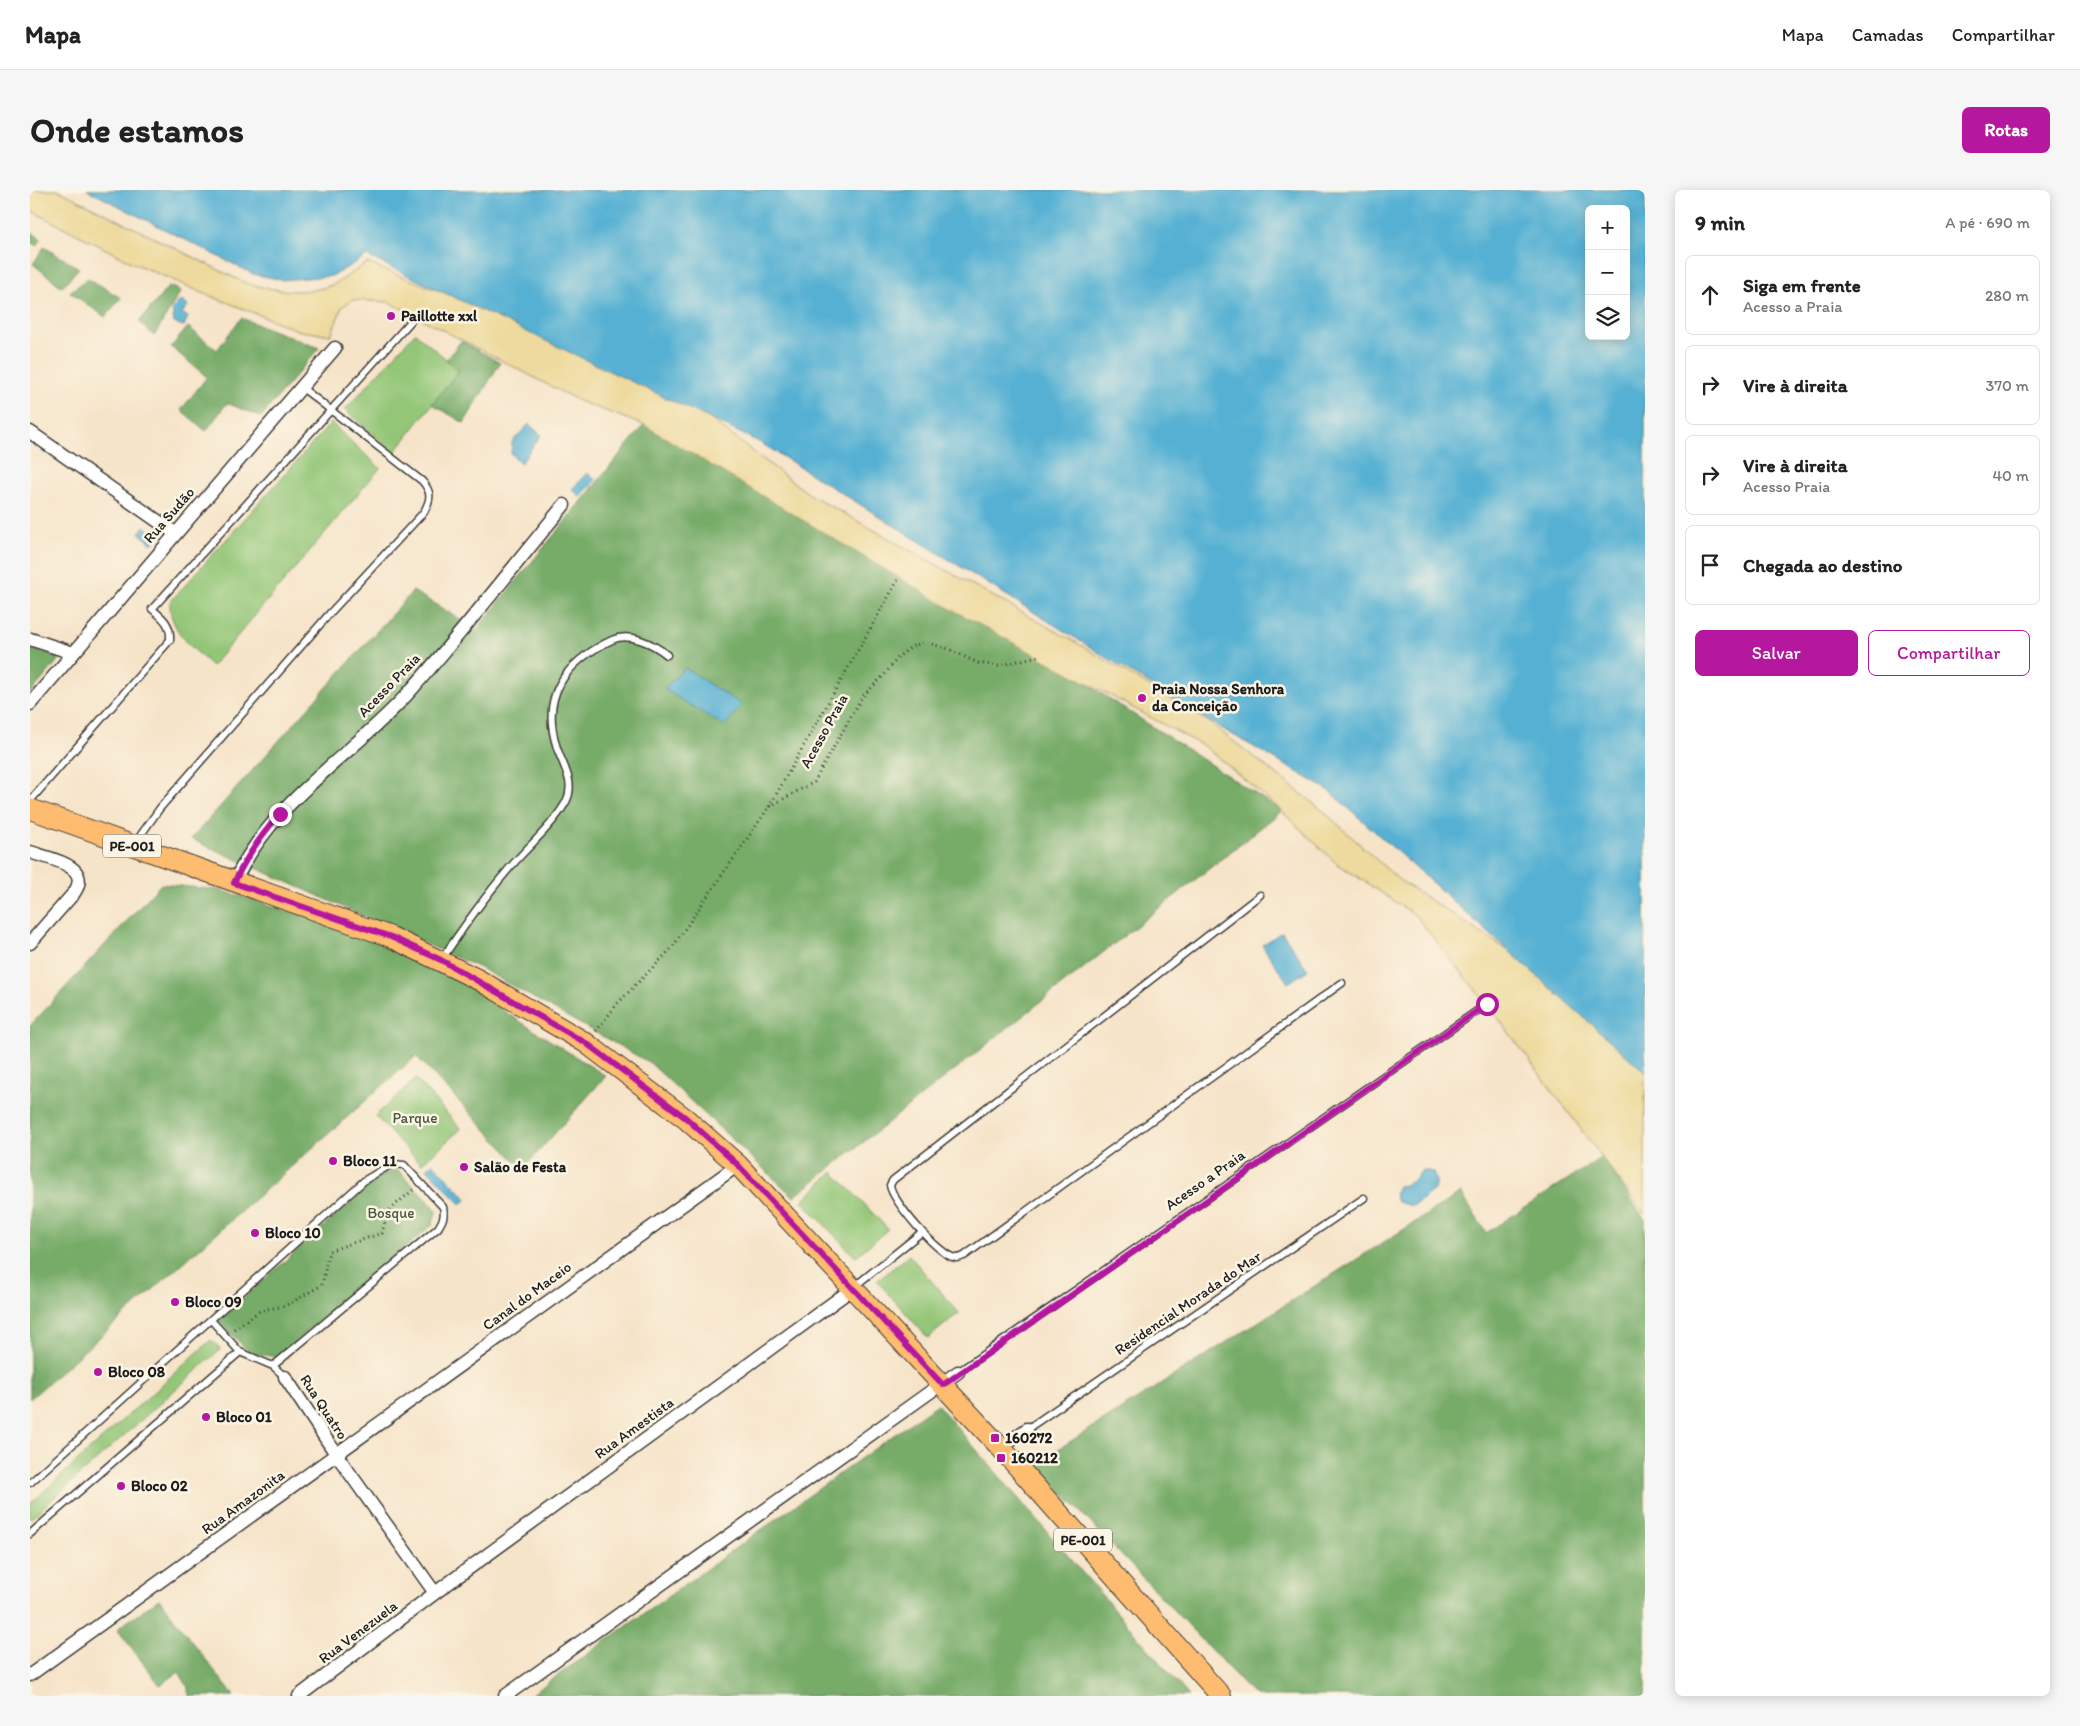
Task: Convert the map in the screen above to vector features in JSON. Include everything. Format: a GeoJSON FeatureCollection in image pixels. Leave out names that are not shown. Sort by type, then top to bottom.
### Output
{"type":"FeatureCollection","features":[{"type":"Feature","properties":{"kind":"main road","name":"PE-001"},"geometry":{"type":"LineString","coordinates":[[30,809],[234,883],[391,937],[441,960],[586,1043],[686,1118],[738,1165],[852,1289],[950,1379],[1001,1448],[1221,1696]]}},
{"type":"Feature","properties":{"kind":"street","name":"Rua Sudão"},"geometry":{"type":"LineString","coordinates":[[30,704],[335,348]]}},
{"type":"Feature","properties":{"kind":"street"},"geometry":{"type":"LineString","coordinates":[[30,432],[175,533]]}},
{"type":"Feature","properties":{"kind":"street","name":"Acesso Praia"},"geometry":{"type":"LineString","coordinates":[[234,883],[242,865],[260,837],[280,814],[411,690],[564,505]]}},
{"type":"Feature","properties":{"kind":"street"},"geometry":{"type":"LineString","coordinates":[[30,639],[73,653]]}},
{"type":"Feature","properties":{"kind":"street"},"geometry":{"type":"LineString","coordinates":[[30,852],[69,865],[76,870],[80,878],[79,886],[30,943]]}},
{"type":"Feature","properties":{"kind":"street","name":"Canal do Maceio"},"geometry":{"type":"LineString","coordinates":[[336,1454],[738,1165]]}},
{"type":"Feature","properties":{"kind":"street","name":"Rua Amestista"},"geometry":{"type":"LineString","coordinates":[[436,1593],[852,1289]]}},
{"type":"Feature","properties":{"kind":"street","name":"Rua Quatro"},"geometry":{"type":"LineString","coordinates":[[284,1377],[336,1454]]}},
{"type":"Feature","properties":{"kind":"street"},"geometry":{"type":"LineString","coordinates":[[505,1696],[950,1379]]}},
{"type":"Feature","properties":{"kind":"street"},"geometry":{"type":"LineString","coordinates":[[1001,1448],[1027,1429]]}},
{"type":"Feature","properties":{"kind":"street"},"geometry":{"type":"LineString","coordinates":[[336,1454],[436,1593]]}},
{"type":"Feature","properties":{"kind":"street","name":"Rua Amazonita"},"geometry":{"type":"LineString","coordinates":[[30,1676],[336,1454]]}},
{"type":"Feature","properties":{"kind":"street","name":"Rua Venezuela"},"geometry":{"type":"LineString","coordinates":[[299,1696],[436,1593]]}},
{"type":"Feature","properties":{"kind":"lane"},"geometry":{"type":"LineString","coordinates":[[30,801],[170,640],[170,631],[167,623],[152,608],[412,320]]}},
{"type":"Feature","properties":{"kind":"lane"},"geometry":{"type":"LineString","coordinates":[[132,846],[166,801],[331,612],[424,512],[430,502],[428,488],[422,481],[301,387]]}},
{"type":"Feature","properties":{"kind":"lane"},"geometry":{"type":"LineString","coordinates":[[441,960],[472,914],[547,827],[566,801],[570,786],[567,772],[557,748],[551,722],[552,700],[559,684],[576,663],[597,647],[615,638],[653,644],[668,655]]}},
{"type":"Feature","properties":{"kind":"lane"},"geometry":{"type":"LineString","coordinates":[[1260,895],[893,1180],[890,1185],[893,1196],[922,1232],[950,1255],[956,1258],[964,1256],[1342,983]]}},
{"type":"Feature","properties":{"kind":"lane","name":"Acesso a Praia"},"geometry":{"type":"LineString","coordinates":[[950,1379],[1487,1004]]}},
{"type":"Feature","properties":{"kind":"lane"},"geometry":{"type":"LineString","coordinates":[[30,1483],[365,1180],[392,1164],[404,1165],[443,1206],[445,1215],[438,1228],[273,1366]]}},
{"type":"Feature","properties":{"kind":"lane","name":"Residencial Morada do Mar"},"geometry":{"type":"LineString","coordinates":[[1027,1429],[1364,1198]]}},
{"type":"Feature","properties":{"kind":"lane"},"geometry":{"type":"LineString","coordinates":[[852,1289],[922,1232]]}},
{"type":"Feature","properties":{"kind":"lane"},"geometry":{"type":"LineString","coordinates":[[211,1320],[240,1352],[273,1366],[284,1377]]}},
{"type":"Feature","properties":{"kind":"lane"},"geometry":{"type":"LineString","coordinates":[[30,1534],[240,1352]]}},
{"type":"Feature","properties":{"kind":"path","name":"Acesso Praia"},"geometry":{"type":"LineString","coordinates":[[586,1043],[617,1004],[671,949],[769,807],[899,578]]}},
{"type":"Feature","properties":{"kind":"path","name":"Acesso Praia"},"geometry":{"type":"LineString","coordinates":[[769,807],[814,782],[862,697],[885,674],[899,656],[914,645],[928,643],[946,648],[978,663],[998,666],[1038,656]]}},
{"type":"Feature","properties":{"kind":"path"},"geometry":{"type":"LineString","coordinates":[[225,1335],[261,1310],[285,1306],[322,1285],[328,1251],[382,1233],[388,1211],[422,1183]]}},
{"type":"Feature","properties":{"kind":"green space"},"geometry":{"type":"Polygon","coordinates":[[[30,231],[41,239],[37,246],[30,242],[30,231]]]}},
{"type":"Feature","properties":{"kind":"green space"},"geometry":{"type":"Polygon","coordinates":[[[44,247],[79,268],[62,287],[33,264],[44,247]]]}},
{"type":"Feature","properties":{"kind":"green space"},"geometry":{"type":"Polygon","coordinates":[[[88,278],[121,298],[105,317],[70,292],[88,278]]]}},
{"type":"Feature","properties":{"kind":"green space"},"geometry":{"type":"Polygon","coordinates":[[[169,286],[181,291],[154,336],[139,322],[169,286]]]}},
{"type":"Feature","properties":{"kind":"green space"},"geometry":{"type":"Polygon","coordinates":[[[241,318],[319,348],[261,417],[227,403],[206,431],[181,410],[207,377],[171,347],[188,327],[217,350],[241,318]]]}},
{"type":"Feature","properties":{"kind":"green space"},"geometry":{"type":"Polygon","coordinates":[[[415,333],[459,370],[394,453],[345,410],[415,333]]]}},
{"type":"Feature","properties":{"kind":"green space"},"geometry":{"type":"Polygon","coordinates":[[[461,341],[500,363],[464,423],[432,404],[459,371],[446,360],[461,341]]]}},
{"type":"Feature","properties":{"kind":"green space"},"geometry":{"type":"Polygon","coordinates":[[[331,423],[380,468],[212,666],[183,638],[173,622],[170,602],[331,423]]]}},
{"type":"Feature","properties":{"kind":"green space"},"geometry":{"type":"Polygon","coordinates":[[[644,425],[1070,673],[1282,811],[794,1197],[650,1063],[480,968],[191,839],[413,591],[477,629],[644,425]]]}},
{"type":"Feature","properties":{"kind":"green space"},"geometry":{"type":"Polygon","coordinates":[[[30,649],[61,657],[30,694],[30,649]]]}},
{"type":"Feature","properties":{"kind":"green space"},"geometry":{"type":"Polygon","coordinates":[[[161,884],[220,890],[417,949],[510,1015],[606,1076],[523,1169],[416,1056],[30,1399],[30,1026],[161,884]]]}},
{"type":"Feature","properties":{"kind":"green space","name":"Parque"},"geometry":{"type":"Polygon","coordinates":[[[416,1079],[461,1129],[421,1164],[375,1116],[416,1079]]]}},
{"type":"Feature","properties":{"kind":"green space"},"geometry":{"type":"Polygon","coordinates":[[[1602,1157],[1645,1220],[1645,1696],[1255,1696],[1035,1464],[1461,1193],[1486,1233],[1602,1157]]]}},
{"type":"Feature","properties":{"kind":"green space","name":"Bosque"},"geometry":{"type":"Polygon","coordinates":[[[398,1170],[437,1210],[432,1225],[277,1357],[250,1353],[218,1321],[382,1174],[398,1170]]]}},
{"type":"Feature","properties":{"kind":"green space"},"geometry":{"type":"Polygon","coordinates":[[[833,1172],[888,1229],[855,1257],[802,1201],[833,1172]]]}},
{"type":"Feature","properties":{"kind":"green space"},"geometry":{"type":"Polygon","coordinates":[[[909,1255],[959,1313],[928,1338],[877,1281],[909,1255]]]}},
{"type":"Feature","properties":{"kind":"green space"},"geometry":{"type":"Polygon","coordinates":[[[211,1340],[221,1349],[30,1519],[30,1504],[211,1340]]]}},
{"type":"Feature","properties":{"kind":"green space"},"geometry":{"type":"Polygon","coordinates":[[[937,1404],[1189,1696],[529,1696],[937,1404]]]}},
{"type":"Feature","properties":{"kind":"green space"},"geometry":{"type":"Polygon","coordinates":[[[159,1599],[234,1696],[190,1696],[188,1687],[179,1672],[160,1685],[117,1629],[159,1599]]]}},
{"type":"Feature","properties":{"kind":"sand","name":"Praia Nossa Senhora da Conceição"},"geometry":{"type":"Polygon","coordinates":[[[30,190],[58,190],[245,283],[278,290],[313,290],[334,284],[367,263],[558,337],[677,394],[809,494],[1079,644],[1210,723],[1322,810],[1399,880],[1512,953],[1645,1069],[1645,1215],[1492,1010],[1415,915],[1335,862],[1274,804],[1205,747],[951,609],[644,425],[581,402],[389,302],[352,300],[342,307],[331,335],[300,331],[133,263],[30,210],[30,190]]]}},
{"type":"Feature","properties":{"kind":"water"},"geometry":{"type":"Polygon","coordinates":[[[87,190],[1645,190],[1645,1072],[1328,790],[1209,721],[761,443],[367,256],[332,276],[282,280],[253,274],[87,190]]]}},
{"type":"Feature","properties":{"kind":"water"},"geometry":{"type":"Polygon","coordinates":[[[181,300],[188,306],[182,313],[188,317],[184,326],[174,323],[172,309],[181,300]]]}},
{"type":"Feature","properties":{"kind":"water"},"geometry":{"type":"Polygon","coordinates":[[[529,424],[541,435],[521,463],[511,454],[512,442],[529,424]]]}},
{"type":"Feature","properties":{"kind":"water"},"geometry":{"type":"Polygon","coordinates":[[[587,473],[596,480],[580,497],[572,489],[587,473]]]}},
{"type":"Feature","properties":{"kind":"water"},"geometry":{"type":"Polygon","coordinates":[[[144,526],[158,537],[152,544],[139,533],[144,526]]]}},
{"type":"Feature","properties":{"kind":"water"},"geometry":{"type":"Polygon","coordinates":[[[685,668],[742,705],[724,726],[664,689],[685,668]]]}},
{"type":"Feature","properties":{"kind":"water"},"geometry":{"type":"Polygon","coordinates":[[[1282,932],[1308,970],[1288,983],[1262,945],[1282,932]]]}},
{"type":"Feature","properties":{"kind":"water"},"geometry":{"type":"Polygon","coordinates":[[[433,1163],[467,1199],[461,1204],[427,1169],[433,1163]]]}},
{"type":"Feature","properties":{"kind":"water"},"geometry":{"type":"Polygon","coordinates":[[[1422,1170],[1433,1172],[1436,1181],[1434,1190],[1413,1206],[1397,1202],[1394,1193],[1398,1186],[1412,1181],[1422,1170]]]}},
{"type":"Feature","properties":{"kind":"place","name":"Paillotte xxl"},"geometry":{"type":"Point","coordinates":[391,316]}},
{"type":"Feature","properties":{"kind":"place","name":"Praia Nossa Senhora da Conceição"},"geometry":{"type":"Point","coordinates":[1142,698]}},
{"type":"Feature","properties":{"kind":"place","name":"Bloco 11"},"geometry":{"type":"Point","coordinates":[333,1161]}},
{"type":"Feature","properties":{"kind":"place","name":"Salão de Festa"},"geometry":{"type":"Point","coordinates":[464,1167]}},
{"type":"Feature","properties":{"kind":"place","name":"Bloco 10"},"geometry":{"type":"Point","coordinates":[255,1233]}},
{"type":"Feature","properties":{"kind":"place","name":"Bloco 09"},"geometry":{"type":"Point","coordinates":[175,1302]}},
{"type":"Feature","properties":{"kind":"place","name":"Bloco 08"},"geometry":{"type":"Point","coordinates":[98,1372]}},
{"type":"Feature","properties":{"kind":"place","name":"Bloco 01"},"geometry":{"type":"Point","coordinates":[206,1417]}},
{"type":"Feature","properties":{"kind":"place","name":"160272"},"geometry":{"type":"Point","coordinates":[995,1438]}},
{"type":"Feature","properties":{"kind":"place","name":"160212"},"geometry":{"type":"Point","coordinates":[1001,1458]}},
{"type":"Feature","properties":{"kind":"place","name":"Bloco 02"},"geometry":{"type":"Point","coordinates":[121,1486]}},
{"type":"Feature","properties":{"kind":"route"},"geometry":{"type":"LineString","coordinates":[[280,814],[260,837],[242,865],[234,883],[391,937],[479,980],[586,1043],[686,1118],[738,1165],[943,1385],[958,1372],[1487,1004]]}}]}
